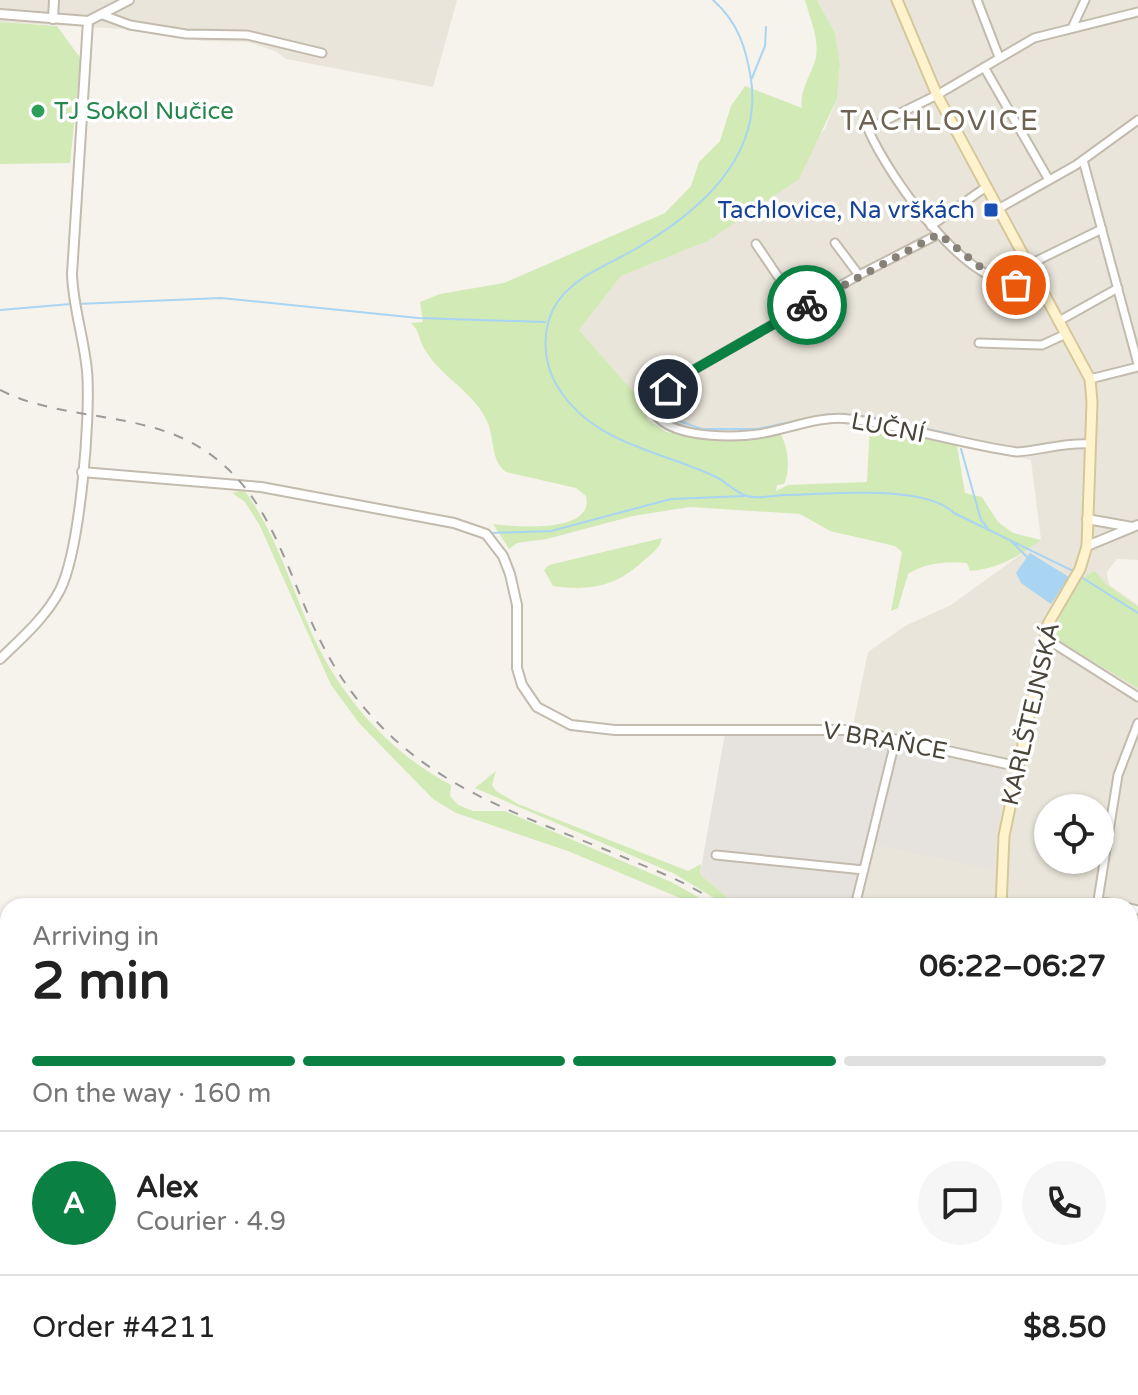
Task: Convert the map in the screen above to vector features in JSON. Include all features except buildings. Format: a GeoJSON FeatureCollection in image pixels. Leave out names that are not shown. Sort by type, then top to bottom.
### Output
{"type":"FeatureCollection","features":[{"type":"Feature","properties":{"kind":"main road","name":"KARLŠTEJNSKÁ"},"geometry":{"type":"LineString","coordinates":[[897,0],[937,95],[1090,379],[1087,546],[1080,569],[1048,624],[1016,766],[1004,836],[1001,898]]}},
{"type":"Feature","properties":{"kind":"street"},"geometry":{"type":"LineString","coordinates":[[53,19],[54,0]]}},
{"type":"Feature","properties":{"kind":"street"},"geometry":{"type":"LineString","coordinates":[[0,14],[88,21],[129,0]]}},
{"type":"Feature","properties":{"kind":"street"},"geometry":{"type":"LineString","coordinates":[[977,0],[999,57]]}},
{"type":"Feature","properties":{"kind":"street"},"geometry":{"type":"LineString","coordinates":[[1073,26],[1085,0]]}},
{"type":"Feature","properties":{"kind":"street"},"geometry":{"type":"LineString","coordinates":[[1036,280],[1023,285],[999,282],[939,234],[905,195],[868,129],[937,95],[1034,38],[1138,12]]}},
{"type":"Feature","properties":{"kind":"street"},"geometry":{"type":"LineString","coordinates":[[103,15],[144,27],[186,34],[247,35],[322,53]]}},
{"type":"Feature","properties":{"kind":"street"},"geometry":{"type":"LineString","coordinates":[[0,659],[41,617],[66,577],[82,472],[87,379],[73,305],[88,21]]}},
{"type":"Feature","properties":{"kind":"street"},"geometry":{"type":"LineString","coordinates":[[984,67],[1049,180]]}},
{"type":"Feature","properties":{"kind":"street"},"geometry":{"type":"LineString","coordinates":[[998,209],[1083,160],[1138,120]]}},
{"type":"Feature","properties":{"kind":"street"},"geometry":{"type":"LineString","coordinates":[[1083,160],[1138,366],[1090,379]]}},
{"type":"Feature","properties":{"kind":"street"},"geometry":{"type":"LineString","coordinates":[[931,226],[986,187]]}},
{"type":"Feature","properties":{"kind":"street"},"geometry":{"type":"LineString","coordinates":[[1028,265],[1102,229]]}},
{"type":"Feature","properties":{"kind":"street"},"geometry":{"type":"LineString","coordinates":[[756,244],[800,309],[939,234]]}},
{"type":"Feature","properties":{"kind":"street"},"geometry":{"type":"LineString","coordinates":[[835,243],[859,275]]}},
{"type":"Feature","properties":{"kind":"street"},"geometry":{"type":"LineString","coordinates":[[1059,321],[1118,288]]}},
{"type":"Feature","properties":{"kind":"street","name":"LUČNÍ"},"geometry":{"type":"LineString","coordinates":[[800,309],[683,376],[652,402],[653,411],[661,422],[674,429],[699,433],[756,435],[846,418],[1017,452],[1041,450],[1060,443],[1091,444]]}},
{"type":"Feature","properties":{"kind":"street"},"geometry":{"type":"LineString","coordinates":[[979,343],[1042,345],[1066,334]]}},
{"type":"Feature","properties":{"kind":"street","name":"V BRAŇCE"},"geometry":{"type":"LineString","coordinates":[[82,472],[253,486],[470,527],[494,542],[510,574],[517,605],[517,668],[522,685],[537,707],[554,718],[585,728],[822,727],[852,730],[895,742],[1016,766]]}},
{"type":"Feature","properties":{"kind":"street"},"geometry":{"type":"LineString","coordinates":[[1087,519],[1135,526]]}},
{"type":"Feature","properties":{"kind":"street"},"geometry":{"type":"LineString","coordinates":[[1087,546],[1135,526]]}},
{"type":"Feature","properties":{"kind":"street"},"geometry":{"type":"LineString","coordinates":[[1045,638],[1138,697]]}},
{"type":"Feature","properties":{"kind":"street"},"geometry":{"type":"LineString","coordinates":[[1098,898],[1118,775],[1138,723]]}},
{"type":"Feature","properties":{"kind":"street"},"geometry":{"type":"LineString","coordinates":[[857,898],[895,742]]}},
{"type":"Feature","properties":{"kind":"street"},"geometry":{"type":"LineString","coordinates":[[716,855],[864,870]]}},
{"type":"Feature","properties":{"kind":"shaded area"},"geometry":{"type":"Polygon","coordinates":[[[0,0],[457,0],[433,87],[286,59],[275,51],[248,42],[203,41],[124,29],[0,22],[0,0]]]}},
{"type":"Feature","properties":{"kind":"shaded area"},"geometry":{"type":"Polygon","coordinates":[[[817,0],[1138,0],[1138,560],[1117,559],[1107,572],[1109,585],[1138,605],[1138,898],[855,898],[852,730],[868,652],[905,626],[951,605],[1041,540],[1031,460],[870,425],[838,421],[753,437],[710,439],[672,433],[654,422],[639,398],[579,330],[621,276],[708,241],[825,129],[837,99],[840,64],[835,33],[817,0]]]}},
{"type":"Feature","properties":{"kind":"shaded area"},"geometry":{"type":"Polygon","coordinates":[[[822,727],[895,742],[857,898],[728,898],[700,874],[726,728],[822,727]]]}},
{"type":"Feature","properties":{"kind":"shaded area"},"geometry":{"type":"Polygon","coordinates":[[[907,748],[1003,770],[1001,788],[1004,789],[992,869],[875,845],[897,749],[906,751],[907,748]]]}},
{"type":"Feature","properties":{"kind":"green space"},"geometry":{"type":"Polygon","coordinates":[[[805,0],[817,0],[835,33],[840,64],[837,99],[799,179],[708,241],[621,276],[579,330],[639,398],[648,420],[666,432],[710,439],[779,432],[785,443],[788,465],[784,484],[777,485],[776,491],[788,485],[867,482],[870,425],[957,446],[965,493],[982,497],[998,522],[1013,533],[1041,540],[1016,556],[990,567],[970,571],[967,563],[944,563],[915,570],[908,574],[898,608],[891,611],[902,552],[895,546],[830,531],[800,514],[690,507],[633,516],[547,539],[517,543],[509,549],[493,524],[534,526],[566,522],[578,517],[585,508],[586,496],[576,488],[506,472],[501,467],[481,411],[432,360],[411,323],[423,322],[420,302],[440,294],[504,283],[665,213],[691,186],[699,162],[720,141],[731,106],[745,86],[802,108],[802,95],[817,50],[805,0]]]}},
{"type":"Feature","properties":{"kind":"green space","name":"TJ Sokol Nučice"},"geometry":{"type":"Polygon","coordinates":[[[0,22],[57,26],[81,59],[70,163],[0,164],[0,22]]]}},
{"type":"Feature","properties":{"kind":"green space"},"geometry":{"type":"Polygon","coordinates":[[[244,490],[265,524],[312,634],[352,701],[408,757],[451,785],[450,796],[458,805],[473,811],[505,811],[671,882],[700,898],[680,898],[568,851],[456,813],[433,799],[359,723],[331,685],[260,526],[245,502],[232,493],[244,490]]]}},
{"type":"Feature","properties":{"kind":"green space"},"geometry":{"type":"Polygon","coordinates":[[[662,538],[655,551],[632,570],[601,585],[578,588],[553,586],[544,570],[549,565],[662,538]]]}},
{"type":"Feature","properties":{"kind":"green space"},"geometry":{"type":"Polygon","coordinates":[[[1095,571],[1106,584],[1138,607],[1138,688],[1053,638],[1074,590],[1087,575],[1095,571]]]}},
{"type":"Feature","properties":{"kind":"green space"},"geometry":{"type":"Polygon","coordinates":[[[496,771],[492,785],[496,791],[518,804],[688,871],[701,864],[700,874],[728,898],[714,898],[675,874],[475,788],[496,771]]]}},
{"type":"Feature","properties":{"kind":"water"},"geometry":{"type":"Polygon","coordinates":[[[1030,553],[1069,577],[1051,604],[1021,583],[1016,573],[1030,553]]]}},
{"type":"Feature","properties":{"kind":"waterway"},"geometry":{"type":"LineString","coordinates":[[713,0],[735,26],[746,57],[752,108],[746,135],[735,160],[701,202],[656,237],[584,277],[560,299],[547,326],[546,355],[564,396],[579,413],[614,437],[696,468],[743,495],[873,493],[921,498],[940,504],[1073,571]]}},
{"type":"Feature","properties":{"kind":"waterway"},"geometry":{"type":"LineString","coordinates":[[752,78],[765,46],[766,27]]}},
{"type":"Feature","properties":{"kind":"waterway"},"geometry":{"type":"LineString","coordinates":[[77,304],[221,298],[418,318],[545,322]]}},
{"type":"Feature","properties":{"kind":"waterway"},"geometry":{"type":"LineString","coordinates":[[0,310],[71,304]]}},
{"type":"Feature","properties":{"kind":"waterway"},"geometry":{"type":"LineString","coordinates":[[657,407],[662,415],[702,429],[757,429],[829,414],[872,417],[955,435]]}},
{"type":"Feature","properties":{"kind":"waterway"},"geometry":{"type":"LineString","coordinates":[[961,449],[981,520],[987,527]]}},
{"type":"Feature","properties":{"kind":"waterway"},"geometry":{"type":"LineString","coordinates":[[491,533],[551,531],[671,499],[744,496]]}},
{"type":"Feature","properties":{"kind":"waterway"},"geometry":{"type":"LineString","coordinates":[[1010,540],[1028,558]]}},
{"type":"Feature","properties":{"kind":"waterway"},"geometry":{"type":"LineString","coordinates":[[1081,577],[1138,613]]}},
{"type":"Feature","properties":{"kind":"railway"},"geometry":{"type":"LineString","coordinates":[[0,390],[51,408],[157,429],[183,438],[207,452],[229,470],[262,512],[335,668],[356,698],[393,738],[432,769],[487,800],[668,876],[710,898]]}},
{"type":"Feature","properties":{"kind":"way so far"},"geometry":{"type":"LineString","coordinates":[[807,305],[939,234],[999,282],[1016,285]]}},
{"type":"Feature","properties":{"kind":"place","name":"TJ Sokol Nučice"},"geometry":{"type":"Point","coordinates":[38,111]}},
{"type":"Feature","properties":{"kind":"place","name":"Tachlovice, Na vrškách"},"geometry":{"type":"Point","coordinates":[991,210]}},
{"type":"Feature","properties":{"kind":"district","name":"TACHLOVICE"},"geometry":{"type":"Point","coordinates":[940,121]}},
{"type":"Feature","properties":{"kind":"route"},"geometry":{"type":"LineString","coordinates":[[668,389],[683,376],[807,305]]}}]}
